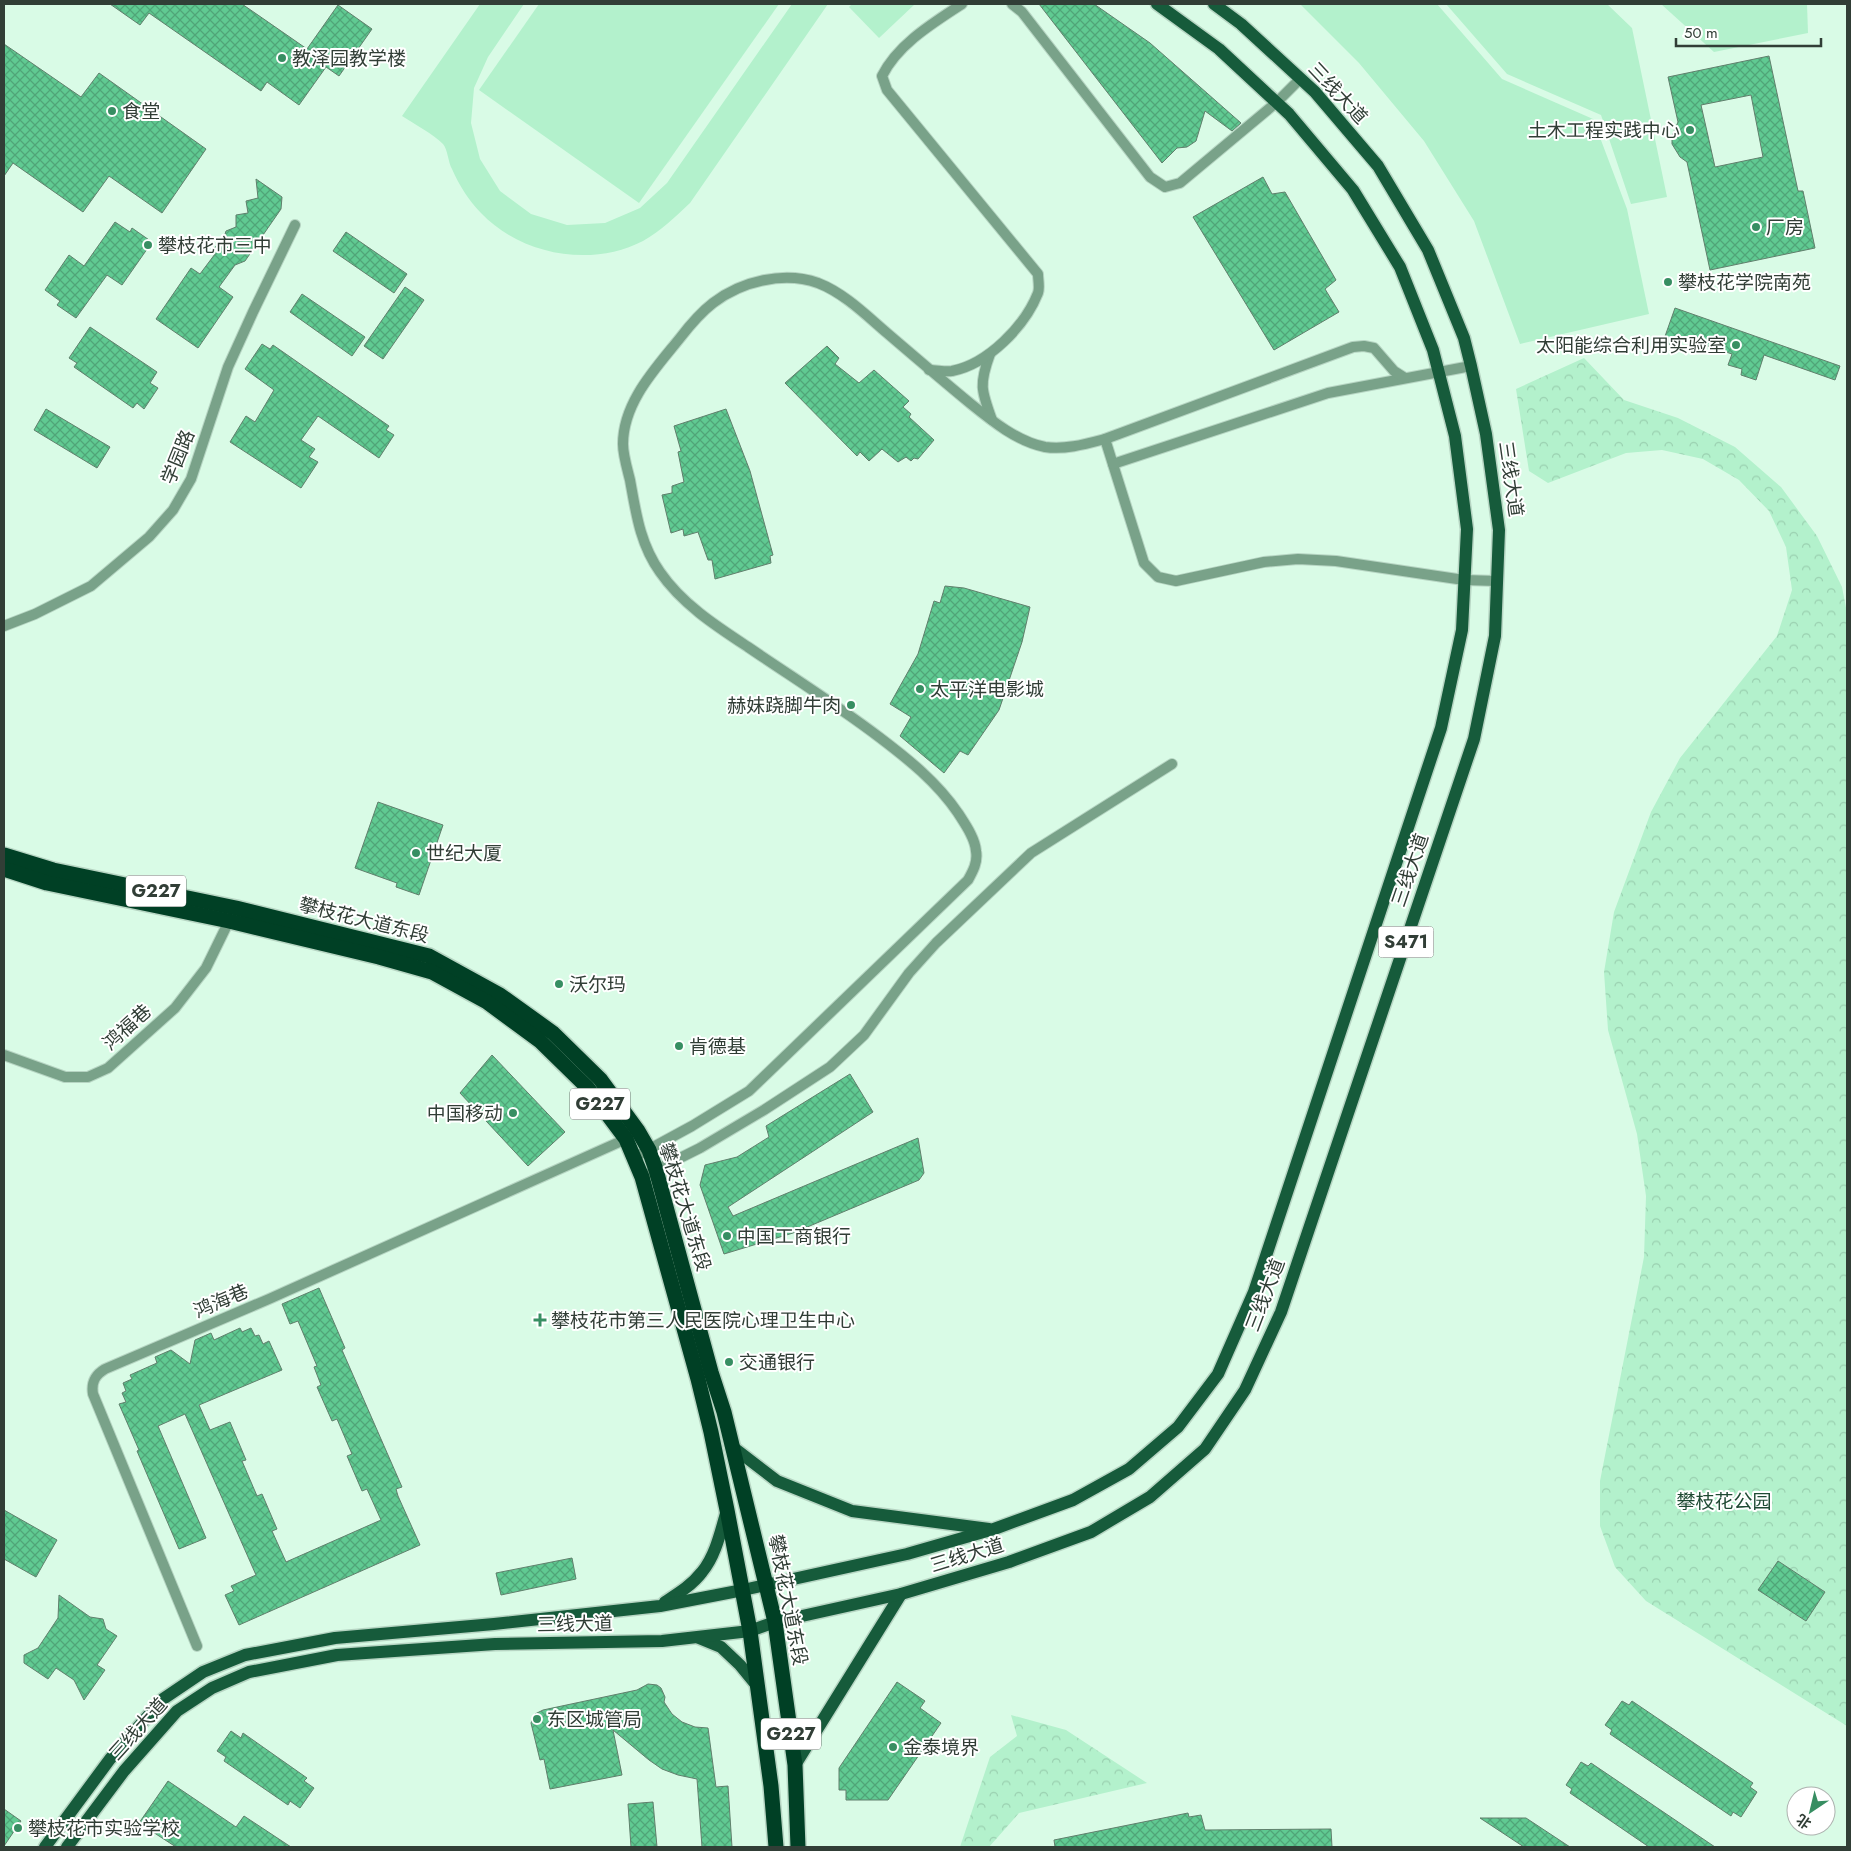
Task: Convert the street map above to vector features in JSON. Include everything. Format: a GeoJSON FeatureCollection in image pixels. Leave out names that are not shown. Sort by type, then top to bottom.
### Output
{"type":"FeatureCollection","features":[{"type":"Feature","properties":{"kind":"highway","name":"攀枝花大道东段"},"geometry":{"type":"LineString","coordinates":[[4,855],[53,870],[236,908],[429,956],[500,994],[553,1033],[600,1079],[638,1131],[649,1150],[734,1448],[775,1622],[795,1765],[798,1847]]}},
{"type":"Feature","properties":{"kind":"highway","name":"攀枝花大道东段"},"geometry":{"type":"LineString","coordinates":[[4,869],[47,882],[229,921],[380,957],[432,972],[487,1002],[540,1041],[588,1087],[626,1138],[642,1177],[700,1388],[727,1510],[750,1631],[771,1786],[776,1847]]}},
{"type":"Feature","properties":{"kind":"main road","name":"三线大道"},"geometry":{"type":"LineString","coordinates":[[45,1847],[110,1760],[163,1699],[203,1672],[245,1655],[335,1638],[494,1624],[660,1606],[907,1554],[994,1529],[1073,1500],[1129,1469],[1178,1427],[1218,1374],[1254,1292],[1441,728],[1462,630],[1468,529],[1455,436],[1433,350],[1400,267],[1353,190],[1289,114],[1219,49],[1157,4]]}},
{"type":"Feature","properties":{"kind":"main road","name":"三线大道"},"geometry":{"type":"LineString","coordinates":[[70,1843],[124,1771],[177,1711],[212,1688],[249,1672],[337,1655],[495,1644],[662,1641],[750,1631],[775,1622],[901,1594],[1009,1562],[1091,1532],[1142,1502],[1206,1449],[1245,1390],[1281,1312],[1474,739],[1495,636],[1500,530],[1486,434],[1464,338],[1428,250],[1378,166],[1315,92],[1241,24],[1214,4]]}},
{"type":"Feature","properties":{"kind":"main road"},"geometry":{"type":"LineString","coordinates":[[734,1448],[777,1481],[852,1511],[994,1529]]}},
{"type":"Feature","properties":{"kind":"main road"},"geometry":{"type":"LineString","coordinates":[[660,1606],[687,1588],[703,1572],[717,1542],[727,1510]]}},
{"type":"Feature","properties":{"kind":"main road"},"geometry":{"type":"LineString","coordinates":[[795,1765],[901,1594]]}},
{"type":"Feature","properties":{"kind":"main road"},"geometry":{"type":"LineString","coordinates":[[697,1637],[721,1647],[758,1687]]}},
{"type":"Feature","properties":{"kind":"street"},"geometry":{"type":"LineString","coordinates":[[929,370],[951,371],[972,364],[990,354],[1022,321],[1039,291],[1038,274],[886,90],[882,76],[889,62],[928,26],[962,4]]}},
{"type":"Feature","properties":{"kind":"street"},"geometry":{"type":"LineString","coordinates":[[1012,4],[1022,12],[1150,177],[1165,186],[1180,183],[1276,102],[1300,79]]}},
{"type":"Feature","properties":{"kind":"street","name":"学园路"},"geometry":{"type":"LineString","coordinates":[[4,626],[35,614],[91,586],[149,537],[173,510],[191,479],[228,367],[252,312],[295,225]]}},
{"type":"Feature","properties":{"kind":"street"},"geometry":{"type":"LineString","coordinates":[[634,1157],[692,1126],[749,1091],[968,880],[975,866],[976,850],[969,830],[947,797],[912,762],[854,718],[712,623],[676,591],[660,573],[647,551],[638,527],[623,445],[625,423],[634,401],[645,382],[696,318],[715,301],[736,289],[761,280],[788,277],[818,283],[844,297],[992,421],[1021,438],[1045,447],[1074,447],[1105,439],[1353,347],[1364,346],[1374,348],[1394,371],[1405,378]]}},
{"type":"Feature","properties":{"kind":"street"},"geometry":{"type":"LineString","coordinates":[[990,354],[982,376],[983,396],[992,421]]}},
{"type":"Feature","properties":{"kind":"street"},"geometry":{"type":"LineString","coordinates":[[1113,464],[1328,393],[1471,366]]}},
{"type":"Feature","properties":{"kind":"street"},"geometry":{"type":"LineString","coordinates":[[1105,439],[1144,563],[1158,577],[1176,581],[1264,562],[1298,559],[1336,561],[1464,580],[1497,580]]}},
{"type":"Feature","properties":{"kind":"street"},"geometry":{"type":"LineString","coordinates":[[642,1177],[708,1143],[764,1110],[830,1066],[864,1034],[909,973],[936,943],[1031,853],[1172,764]]}},
{"type":"Feature","properties":{"kind":"street","name":"鸿福巷"},"geometry":{"type":"LineString","coordinates":[[4,1055],[65,1077],[88,1077],[108,1068],[175,1008],[206,968],[229,921]]}},
{"type":"Feature","properties":{"kind":"street","name":"鸿海巷"},"geometry":{"type":"LineString","coordinates":[[197,1646],[93,1394],[92,1388],[96,1376],[105,1369],[269,1299],[626,1138]]}},
{"type":"Feature","properties":{"kind":"green space"},"geometry":{"type":"Polygon","coordinates":[[[480,4],[524,4],[488,57],[474,88],[471,123],[480,159],[500,191],[531,214],[567,225],[605,223],[640,208],[667,183],[792,4],[828,4],[690,203],[662,228],[643,241],[623,249],[601,254],[579,255],[558,253],[536,247],[516,239],[497,227],[481,213],[465,193],[451,166],[443,144],[402,116],[480,4]]]}},
{"type":"Feature","properties":{"kind":"green space"},"geometry":{"type":"Polygon","coordinates":[[[539,4],[779,4],[639,203],[479,90],[539,4]]]}},
{"type":"Feature","properties":{"kind":"green space"},"geometry":{"type":"Polygon","coordinates":[[[852,4],[915,4],[879,38],[849,7],[852,4]]]}},
{"type":"Feature","properties":{"kind":"green space"},"geometry":{"type":"Polygon","coordinates":[[[1300,4],[1437,4],[1502,79],[1593,119],[1627,209],[1649,314],[1520,344],[1474,221],[1424,141],[1359,63],[1300,4]]]}},
{"type":"Feature","properties":{"kind":"green space"},"geometry":{"type":"Polygon","coordinates":[[[1446,4],[1607,4],[1632,28],[1667,197],[1631,204],[1601,115],[1507,74],[1446,4]]]}},
{"type":"Feature","properties":{"kind":"green space"},"geometry":{"type":"Polygon","coordinates":[[[1661,4],[1807,4],[1808,33],[1714,52],[1661,4]]]}},
{"type":"Feature","properties":{"kind":"green space","name":"攀枝花公园"},"geometry":{"type":"Polygon","coordinates":[[[1584,358],[1624,400],[1678,418],[1735,447],[1781,487],[1817,536],[1842,587],[1847,613],[1847,1726],[1646,1601],[1615,1567],[1600,1526],[1600,1481],[1644,1257],[1646,1196],[1637,1134],[1608,1030],[1604,972],[1614,912],[1651,812],[1680,758],[1777,636],[1792,590],[1786,547],[1769,511],[1739,480],[1703,459],[1662,450],[1626,453],[1548,483],[1529,471],[1516,389],[1584,358]]]}},
{"type":"Feature","properties":{"kind":"green space"},"geometry":{"type":"Polygon","coordinates":[[[1011,1715],[1066,1730],[1147,1783],[1019,1813],[989,1847],[960,1847],[990,1757],[1017,1736],[1011,1715]]]}},
{"type":"Feature","properties":{"kind":"building","name":"教泽园教学楼"},"geometry":{"type":"Polygon","coordinates":[[[110,4],[242,4],[307,49],[338,5],[372,29],[339,76],[326,67],[299,105],[267,82],[261,91],[149,13],[140,25],[110,4]]]}},
{"type":"Feature","properties":{"kind":"building"},"geometry":{"type":"Polygon","coordinates":[[[1039,4],[1094,4],[1150,43],[1241,123],[1232,131],[1205,111],[1196,141],[1187,147],[1177,148],[1162,163],[1039,4]]]}},
{"type":"Feature","properties":{"kind":"building","name":"食堂"},"geometry":{"type":"Polygon","coordinates":[[[4,44],[81,97],[99,73],[206,149],[162,213],[109,176],[83,212],[13,163],[4,176],[4,44]]]}},
{"type":"Feature","properties":{"kind":"building"},"geometry":{"type":"Polygon","coordinates":[[[1769,56],[1798,191],[1803,191],[1815,248],[1710,270],[1687,162],[1680,157],[1672,144],[1672,136],[1678,122],[1668,77],[1769,56]],[[1751,95],[1701,105],[1715,167],[1763,157],[1751,95]]]}},
{"type":"Feature","properties":{"kind":"building"},"geometry":{"type":"Polygon","coordinates":[[[1263,177],[1272,194],[1285,192],[1336,280],[1325,289],[1339,312],[1274,350],[1193,217],[1263,177]]]}},
{"type":"Feature","properties":{"kind":"building"},"geometry":{"type":"Polygon","coordinates":[[[256,179],[282,197],[281,209],[245,261],[235,265],[219,287],[233,297],[198,348],[156,319],[191,268],[200,274],[215,254],[214,248],[223,240],[226,231],[236,227],[236,215],[248,213],[246,201],[258,198],[256,179]]]}},
{"type":"Feature","properties":{"kind":"building"},"geometry":{"type":"Polygon","coordinates":[[[115,222],[130,232],[132,228],[152,242],[122,285],[107,275],[76,318],[57,305],[60,301],[45,290],[69,255],[84,266],[115,222]]]}},
{"type":"Feature","properties":{"kind":"building"},"geometry":{"type":"Polygon","coordinates":[[[346,232],[407,274],[394,293],[333,251],[346,232]]]}},
{"type":"Feature","properties":{"kind":"building"},"geometry":{"type":"Polygon","coordinates":[[[405,287],[424,300],[383,359],[364,346],[405,287]]]}},
{"type":"Feature","properties":{"kind":"building"},"geometry":{"type":"Polygon","coordinates":[[[302,294],[365,337],[352,356],[290,312],[302,294]]]}},
{"type":"Feature","properties":{"kind":"building","name":"太阳能综合利用实验室"},"geometry":{"type":"Polygon","coordinates":[[[1675,308],[1840,366],[1835,380],[1764,355],[1756,380],[1741,375],[1742,369],[1728,365],[1732,354],[1681,337],[1678,347],[1663,342],[1675,308]]]}},
{"type":"Feature","properties":{"kind":"building"},"geometry":{"type":"Polygon","coordinates":[[[90,327],[157,372],[150,383],[158,388],[144,409],[137,403],[133,408],[74,367],[77,363],[69,358],[90,327]]]}},
{"type":"Feature","properties":{"kind":"building"},"geometry":{"type":"Polygon","coordinates":[[[262,344],[270,349],[273,345],[389,426],[386,430],[394,435],[379,458],[318,416],[301,440],[315,449],[309,457],[318,462],[301,488],[230,442],[246,416],[255,422],[274,390],[245,369],[262,344]]]}},
{"type":"Feature","properties":{"kind":"building"},"geometry":{"type":"Polygon","coordinates":[[[827,346],[839,358],[835,364],[859,383],[874,370],[909,401],[903,407],[911,414],[909,417],[934,440],[918,459],[914,458],[911,461],[906,457],[898,462],[882,449],[869,461],[860,452],[857,456],[785,383],[827,346]]]}},
{"type":"Feature","properties":{"kind":"building"},"geometry":{"type":"Polygon","coordinates":[[[46,409],[110,447],[97,468],[34,430],[46,409]]]}},
{"type":"Feature","properties":{"kind":"building"},"geometry":{"type":"Polygon","coordinates":[[[726,409],[750,471],[773,555],[770,556],[771,563],[715,579],[712,560],[708,560],[698,532],[684,536],[683,529],[671,533],[662,495],[672,493],[672,486],[684,482],[678,452],[681,451],[674,426],[726,409]]]}},
{"type":"Feature","properties":{"kind":"building"},"geometry":{"type":"Polygon","coordinates":[[[945,586],[964,588],[1030,607],[1022,642],[999,710],[968,755],[960,751],[944,773],[900,736],[911,717],[890,704],[918,654],[934,601],[940,603],[945,586]]]}},
{"type":"Feature","properties":{"kind":"building","name":"世纪大厦"},"geometry":{"type":"Polygon","coordinates":[[[378,802],[443,825],[419,895],[396,887],[397,883],[355,868],[378,802]]]}},
{"type":"Feature","properties":{"kind":"building","name":"中国移动"},"geometry":{"type":"Polygon","coordinates":[[[492,1055],[565,1132],[528,1166],[460,1093],[492,1055]]]}},
{"type":"Feature","properties":{"kind":"building"},"geometry":{"type":"Polygon","coordinates":[[[850,1074],[873,1112],[728,1207],[733,1216],[918,1138],[924,1173],[919,1180],[793,1233],[724,1254],[700,1185],[705,1165],[737,1157],[769,1137],[766,1126],[850,1074]]]}},
{"type":"Feature","properties":{"kind":"building"},"geometry":{"type":"Polygon","coordinates":[[[319,1288],[345,1348],[342,1350],[402,1487],[396,1489],[398,1496],[420,1545],[239,1625],[225,1595],[234,1591],[231,1586],[256,1575],[185,1414],[158,1426],[206,1538],[179,1549],[119,1404],[126,1402],[122,1393],[126,1391],[123,1383],[132,1379],[130,1375],[157,1363],[155,1357],[171,1350],[190,1364],[195,1340],[211,1333],[214,1340],[240,1328],[242,1332],[251,1328],[255,1336],[259,1335],[263,1344],[269,1341],[282,1370],[199,1405],[210,1430],[230,1422],[246,1460],[242,1461],[257,1496],[262,1494],[277,1529],[272,1531],[286,1562],[381,1520],[367,1489],[362,1491],[347,1456],[352,1454],[337,1419],[332,1421],[317,1387],[321,1385],[314,1367],[317,1366],[298,1321],[290,1324],[282,1304],[319,1288]]]}},
{"type":"Feature","properties":{"kind":"building"},"geometry":{"type":"Polygon","coordinates":[[[4,1510],[57,1540],[36,1577],[4,1559],[4,1510]]]}},
{"type":"Feature","properties":{"kind":"building"},"geometry":{"type":"Polygon","coordinates":[[[572,1558],[576,1579],[501,1595],[496,1573],[572,1558]]]}},
{"type":"Feature","properties":{"kind":"building"},"geometry":{"type":"Polygon","coordinates":[[[1778,1561],[1825,1592],[1806,1621],[1758,1590],[1778,1561]]]}},
{"type":"Feature","properties":{"kind":"building"},"geometry":{"type":"Polygon","coordinates":[[[59,1595],[90,1617],[103,1619],[106,1629],[117,1636],[97,1665],[105,1670],[84,1700],[74,1680],[56,1668],[48,1679],[24,1663],[24,1655],[38,1648],[58,1618],[59,1595]]]}},
{"type":"Feature","properties":{"kind":"building","name":"金泰境界"},"geometry":{"type":"Polygon","coordinates":[[[897,1682],[925,1701],[920,1708],[941,1723],[888,1800],[846,1800],[846,1790],[839,1790],[839,1768],[897,1682]]]}},
{"type":"Feature","properties":{"kind":"building"},"geometry":{"type":"Polygon","coordinates":[[[648,1684],[657,1685],[661,1688],[665,1697],[664,1702],[672,1714],[682,1722],[695,1727],[708,1728],[716,1787],[728,1786],[732,1847],[702,1847],[697,1779],[662,1769],[613,1730],[622,1775],[550,1789],[544,1759],[540,1760],[531,1723],[535,1714],[543,1710],[637,1690],[648,1684]]]}},
{"type":"Feature","properties":{"kind":"building"},"geometry":{"type":"Polygon","coordinates":[[[1622,1701],[1629,1705],[1632,1701],[1753,1783],[1750,1787],[1757,1792],[1741,1817],[1733,1812],[1731,1816],[1610,1734],[1612,1730],[1605,1725],[1622,1701]]]}},
{"type":"Feature","properties":{"kind":"building"},"geometry":{"type":"Polygon","coordinates":[[[231,1731],[241,1738],[243,1733],[307,1778],[304,1781],[314,1788],[300,1808],[290,1801],[288,1805],[224,1761],[226,1757],[217,1751],[231,1731]]]}},
{"type":"Feature","properties":{"kind":"building"},"geometry":{"type":"Polygon","coordinates":[[[1581,1762],[1588,1766],[1591,1763],[1715,1847],[1649,1847],[1570,1793],[1572,1789],[1566,1785],[1581,1762]]]}},
{"type":"Feature","properties":{"kind":"building"},"geometry":{"type":"Polygon","coordinates":[[[168,1781],[236,1827],[244,1816],[291,1847],[176,1847],[139,1823],[168,1781]]]}},
{"type":"Feature","properties":{"kind":"building"},"geometry":{"type":"Polygon","coordinates":[[[653,1802],[657,1847],[631,1847],[628,1804],[653,1802]]]}},
{"type":"Feature","properties":{"kind":"building"},"geometry":{"type":"Polygon","coordinates":[[[4,1809],[21,1821],[4,1846],[4,1809]]]}},
{"type":"Feature","properties":{"kind":"building"},"geometry":{"type":"Polygon","coordinates":[[[1188,1813],[1189,1817],[1201,1815],[1205,1830],[1331,1829],[1332,1847],[1055,1847],[1054,1840],[1188,1813]]]}},
{"type":"Feature","properties":{"kind":"building"},"geometry":{"type":"Polygon","coordinates":[[[1480,1818],[1526,1818],[1570,1847],[1524,1847],[1480,1818]]]}},
{"type":"Feature","properties":{"kind":"place","name":"教泽园教学楼"},"geometry":{"type":"Point","coordinates":[282,58]}},
{"type":"Feature","properties":{"kind":"place","name":"食堂"},"geometry":{"type":"Point","coordinates":[112,111]}},
{"type":"Feature","properties":{"kind":"place","name":"土木工程实践中心"},"geometry":{"type":"Point","coordinates":[1690,130]}},
{"type":"Feature","properties":{"kind":"place","name":"厂房"},"geometry":{"type":"Point","coordinates":[1756,227]}},
{"type":"Feature","properties":{"kind":"place","name":"攀枝花市三中"},"geometry":{"type":"Point","coordinates":[148,245]}},
{"type":"Feature","properties":{"kind":"place","name":"攀枝花学院南苑"},"geometry":{"type":"Point","coordinates":[1668,282]}},
{"type":"Feature","properties":{"kind":"place","name":"太阳能综合利用实验室"},"geometry":{"type":"Point","coordinates":[1736,345]}},
{"type":"Feature","properties":{"kind":"place","name":"太平洋电影城"},"geometry":{"type":"Point","coordinates":[920,689]}},
{"type":"Feature","properties":{"kind":"place","name":"赫妹跷脚牛肉"},"geometry":{"type":"Point","coordinates":[851,705]}},
{"type":"Feature","properties":{"kind":"place","name":"世纪大厦"},"geometry":{"type":"Point","coordinates":[416,853]}},
{"type":"Feature","properties":{"kind":"place","name":"沃尔玛"},"geometry":{"type":"Point","coordinates":[559,984]}},
{"type":"Feature","properties":{"kind":"place","name":"肯德基"},"geometry":{"type":"Point","coordinates":[679,1046]}},
{"type":"Feature","properties":{"kind":"place","name":"中国移动"},"geometry":{"type":"Point","coordinates":[513,1113]}},
{"type":"Feature","properties":{"kind":"place","name":"中国工商银行"},"geometry":{"type":"Point","coordinates":[727,1236]}},
{"type":"Feature","properties":{"kind":"place","name":"攀枝花市第三人民医院心理卫生中心"},"geometry":{"type":"Point","coordinates":[540,1320]}},
{"type":"Feature","properties":{"kind":"place","name":"交通银行"},"geometry":{"type":"Point","coordinates":[729,1362]}},
{"type":"Feature","properties":{"kind":"place","name":"东区城管局"},"geometry":{"type":"Point","coordinates":[537,1719]}},
{"type":"Feature","properties":{"kind":"place","name":"金泰境界"},"geometry":{"type":"Point","coordinates":[893,1747]}},
{"type":"Feature","properties":{"kind":"place","name":"攀枝花市实验学校"},"geometry":{"type":"Point","coordinates":[18,1828]}}]}
